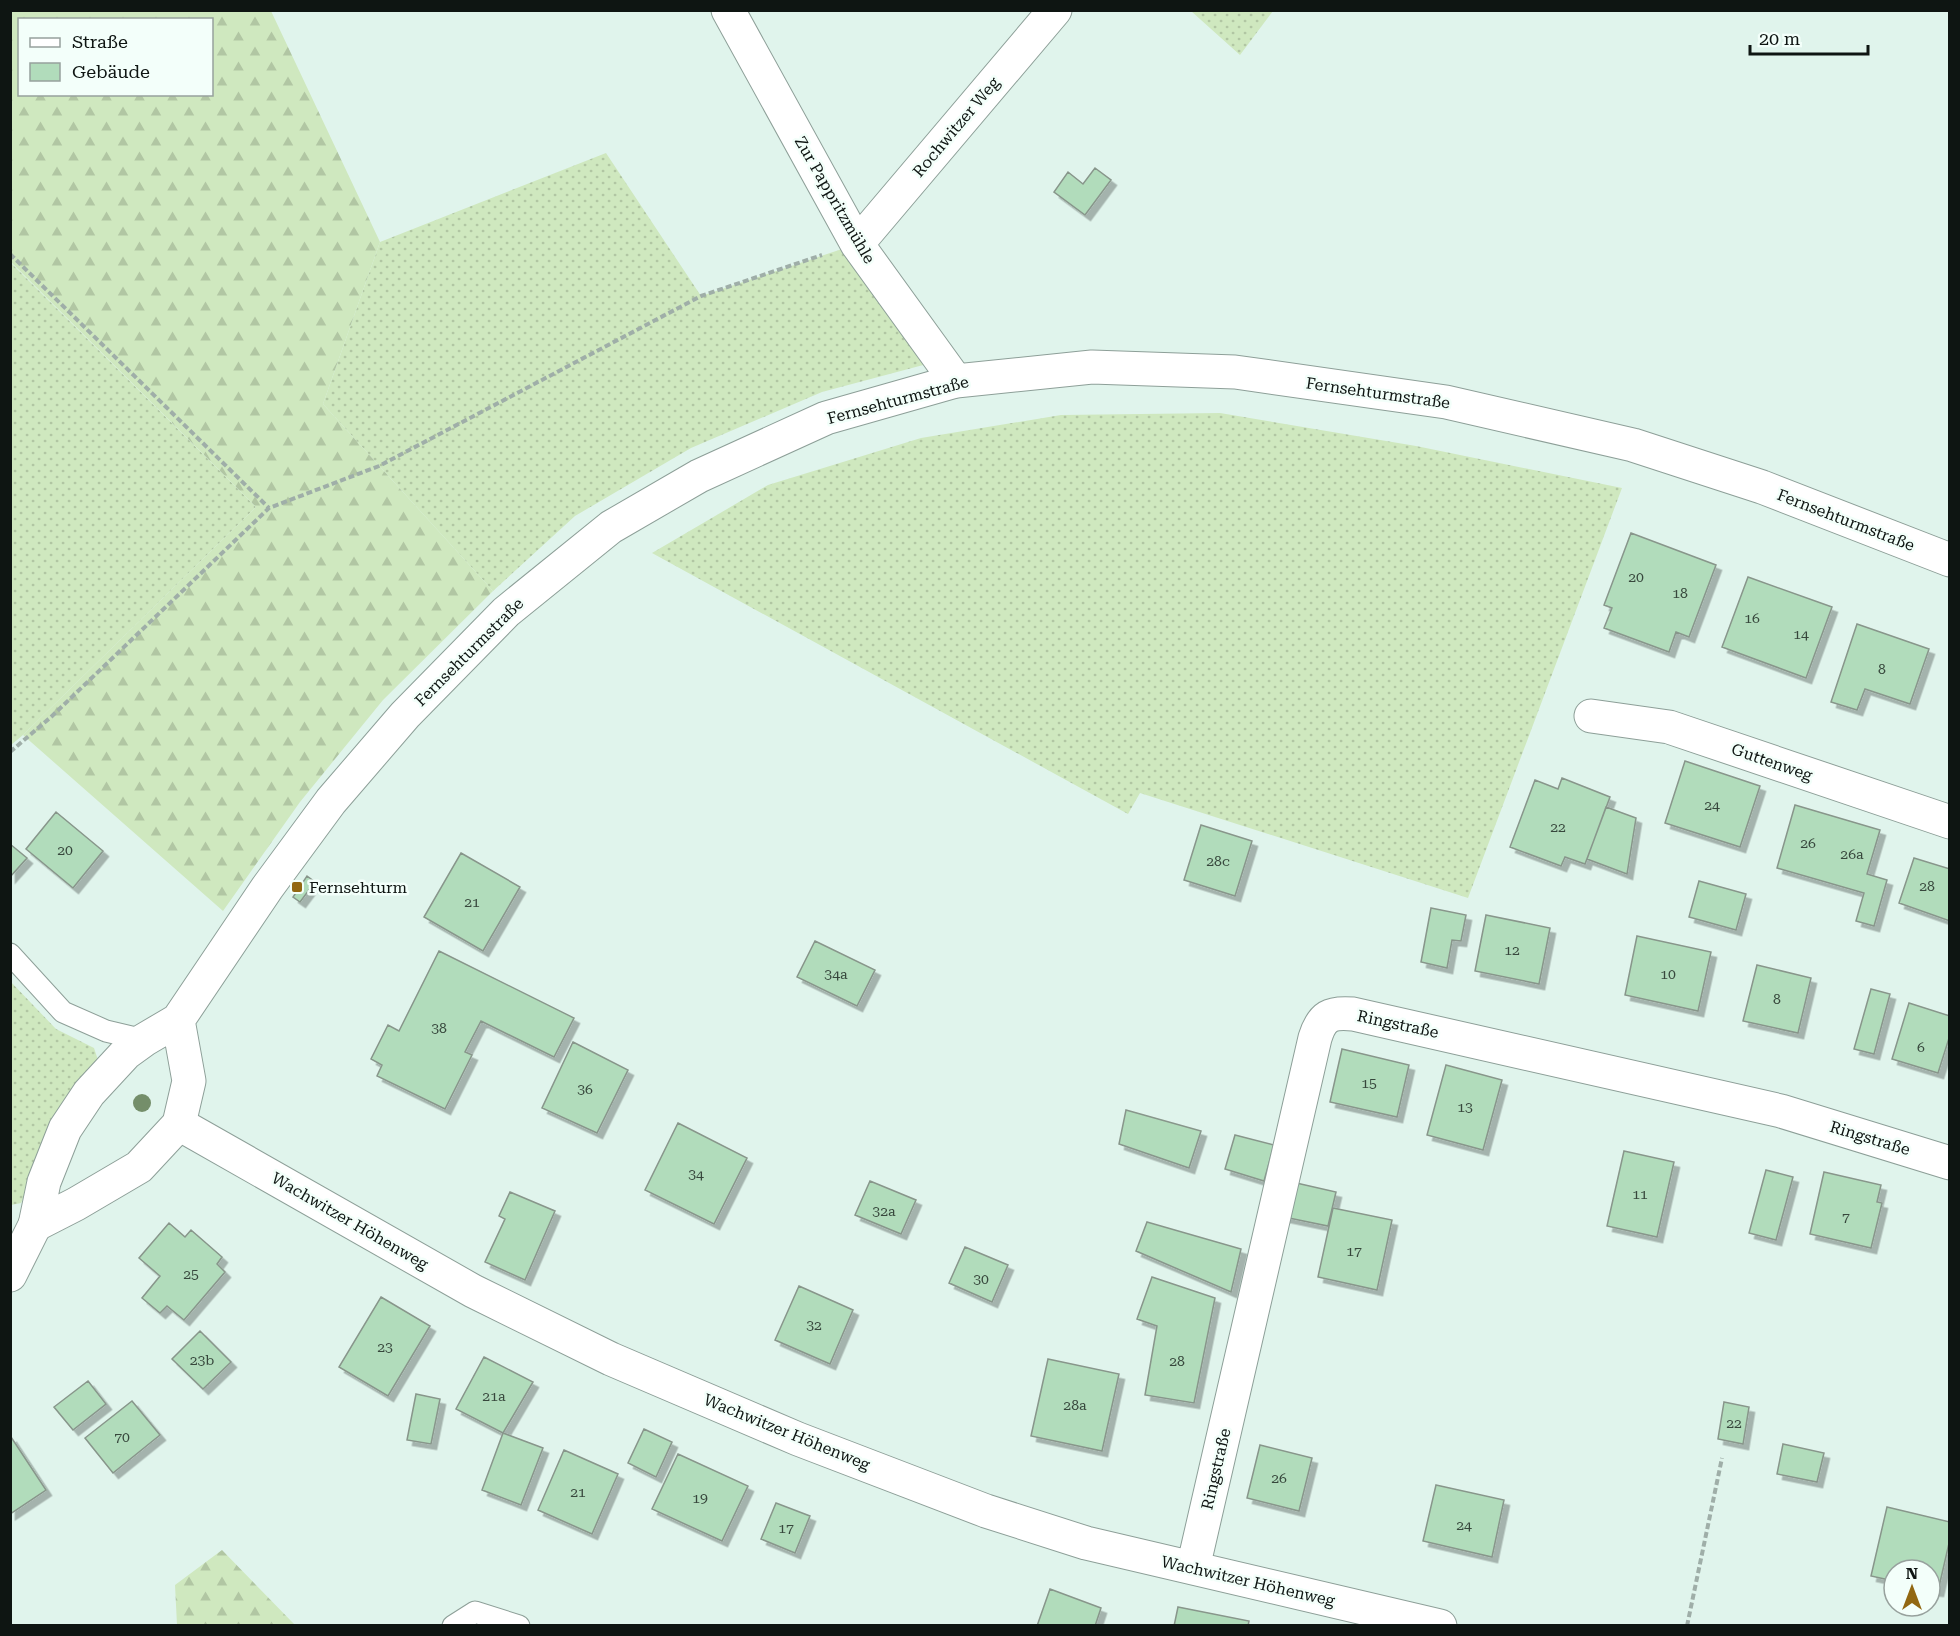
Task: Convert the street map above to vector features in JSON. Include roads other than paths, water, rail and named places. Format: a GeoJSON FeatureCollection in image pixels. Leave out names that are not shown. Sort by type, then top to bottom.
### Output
{"type":"FeatureCollection","features":[{"type":"Feature","properties":{"kind":"street","name":"Zur Pappritzmühle"},"geometry":{"type":"LineString","coordinates":[[728,10],[857,244],[956,381]]}},
{"type":"Feature","properties":{"kind":"street","name":"Rochwitzer Weg"},"geometry":{"type":"LineString","coordinates":[[857,244],[1055,10]]}},
{"type":"Feature","properties":{"kind":"street","name":"Fernsehturmstraße"},"geometry":{"type":"LineString","coordinates":[[178,1020],[267,888],[332,801],[405,715],[506,612],[611,527],[699,476],[826,418],[956,381],[1092,367],[1236,372],[1446,402],[1633,445],[1762,488],[1950,560]]}},
{"type":"Feature","properties":{"kind":"street","name":"Guttenweg"},"geometry":{"type":"LineString","coordinates":[[1592,716],[1669,727],[1950,822]]}},
{"type":"Feature","properties":{"kind":"street","name":"Ringstraße"},"geometry":{"type":"LineString","coordinates":[[1193,1568],[1315,1038],[1319,1026],[1327,1017],[1339,1013],[1353,1014],[1781,1111],[1950,1163]]}},
{"type":"Feature","properties":{"kind":"street"},"geometry":{"type":"LineString","coordinates":[[178,1020],[189,1081],[179,1124],[139,1167],[76,1204],[20,1248],[66,1129],[89,1093],[126,1053],[178,1020]]}},
{"type":"Feature","properties":{"kind":"street","name":"Wachwitzer Höhenweg"},"geometry":{"type":"LineString","coordinates":[[179,1124],[473,1291],[611,1359],[798,1439],[986,1511],[1086,1543],[1440,1626]]}},
{"type":"Feature","properties":{"kind":"lane"},"geometry":{"type":"LineString","coordinates":[[10,954],[63,1012],[106,1031],[144,1040]]}},
{"type":"Feature","properties":{"kind":"lane"},"geometry":{"type":"LineString","coordinates":[[453,1626],[475,1612],[519,1626]]}},
{"type":"Feature","properties":{"kind":"place","name":"Fernsehturm"},"geometry":{"type":"Point","coordinates":[297,887]}}]}
